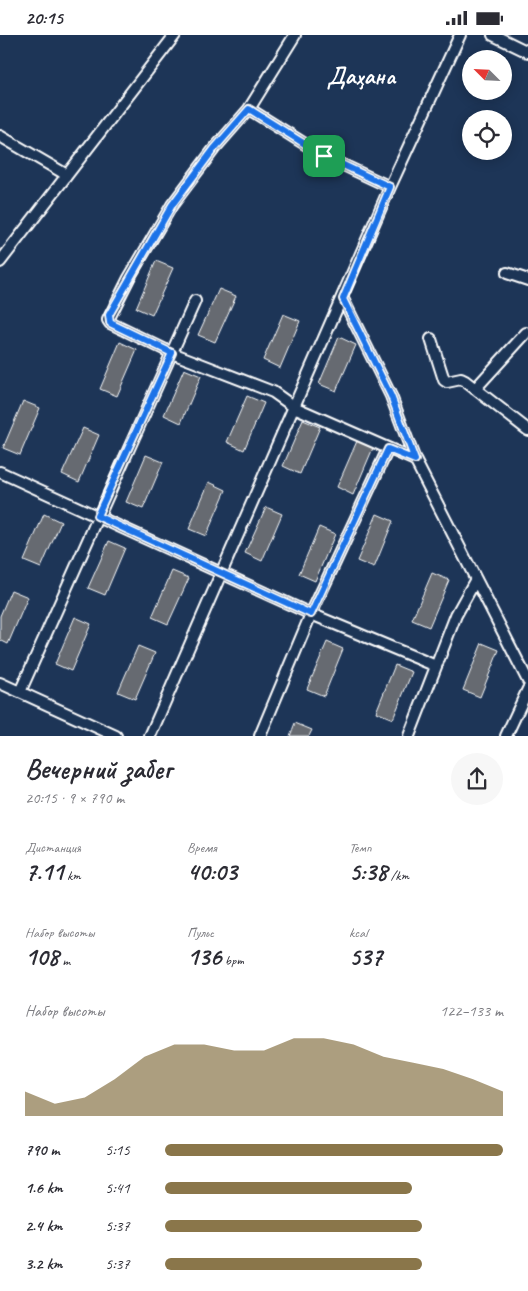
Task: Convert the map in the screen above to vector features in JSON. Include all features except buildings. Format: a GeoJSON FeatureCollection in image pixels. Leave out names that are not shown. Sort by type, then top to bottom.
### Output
{"type":"FeatureCollection","features":[{"type":"Feature","properties":{"kind":"street"},"geometry":{"type":"LineString","coordinates":[[0,262],[176,35]]}},
{"type":"Feature","properties":{"kind":"street"},"geometry":{"type":"LineString","coordinates":[[295,35],[249,109],[214,149],[172,205],[109,315],[110,323],[172,353],[273,392],[294,407],[415,460]]}},
{"type":"Feature","properties":{"kind":"street"},"geometry":{"type":"LineString","coordinates":[[150,736],[343,299],[390,187],[460,35]]}},
{"type":"Feature","properties":{"kind":"street"},"geometry":{"type":"LineString","coordinates":[[493,35],[528,52]]}},
{"type":"Feature","properties":{"kind":"street"},"geometry":{"type":"LineString","coordinates":[[249,109],[324,156],[390,187]]}},
{"type":"Feature","properties":{"kind":"street"},"geometry":{"type":"LineString","coordinates":[[0,136],[67,175]]}},
{"type":"Feature","properties":{"kind":"street"},"geometry":{"type":"LineString","coordinates":[[508,273],[528,280]]}},
{"type":"Feature","properties":{"kind":"street"},"geometry":{"type":"LineString","coordinates":[[343,299],[391,396],[415,460],[528,681]]}},
{"type":"Feature","properties":{"kind":"street"},"geometry":{"type":"LineString","coordinates":[[20,692],[97,516],[195,301]]}},
{"type":"Feature","properties":{"kind":"street"},"geometry":{"type":"LineString","coordinates":[[475,389],[526,333]]}},
{"type":"Feature","properties":{"kind":"street"},"geometry":{"type":"LineString","coordinates":[[431,339],[444,380],[447,382],[461,379],[528,430]]}},
{"type":"Feature","properties":{"kind":"street"},"geometry":{"type":"LineString","coordinates":[[260,736],[311,614],[388,449]]}},
{"type":"Feature","properties":{"kind":"street"},"geometry":{"type":"LineString","coordinates":[[0,472],[311,614],[436,666]]}},
{"type":"Feature","properties":{"kind":"street"},"geometry":{"type":"LineString","coordinates":[[409,736],[456,615],[476,579]]}},
{"type":"Feature","properties":{"kind":"street"},"geometry":{"type":"LineString","coordinates":[[0,683],[116,736]]}},
{"type":"Feature","properties":{"kind":"street"},"geometry":{"type":"LineString","coordinates":[[506,736],[528,689]]}},
{"type":"Feature","properties":{"kind":"district","name":"Даҳана"},"geometry":{"type":"Point","coordinates":[361,76]}},
{"type":"Feature","properties":{"kind":"route"},"geometry":{"type":"LineString","coordinates":[[249,109],[324,156],[390,187],[343,299],[391,396],[415,460],[388,449],[311,614],[97,516],[172,353],[110,323],[108,320],[109,315],[172,205],[214,149],[249,109]]}}]}
